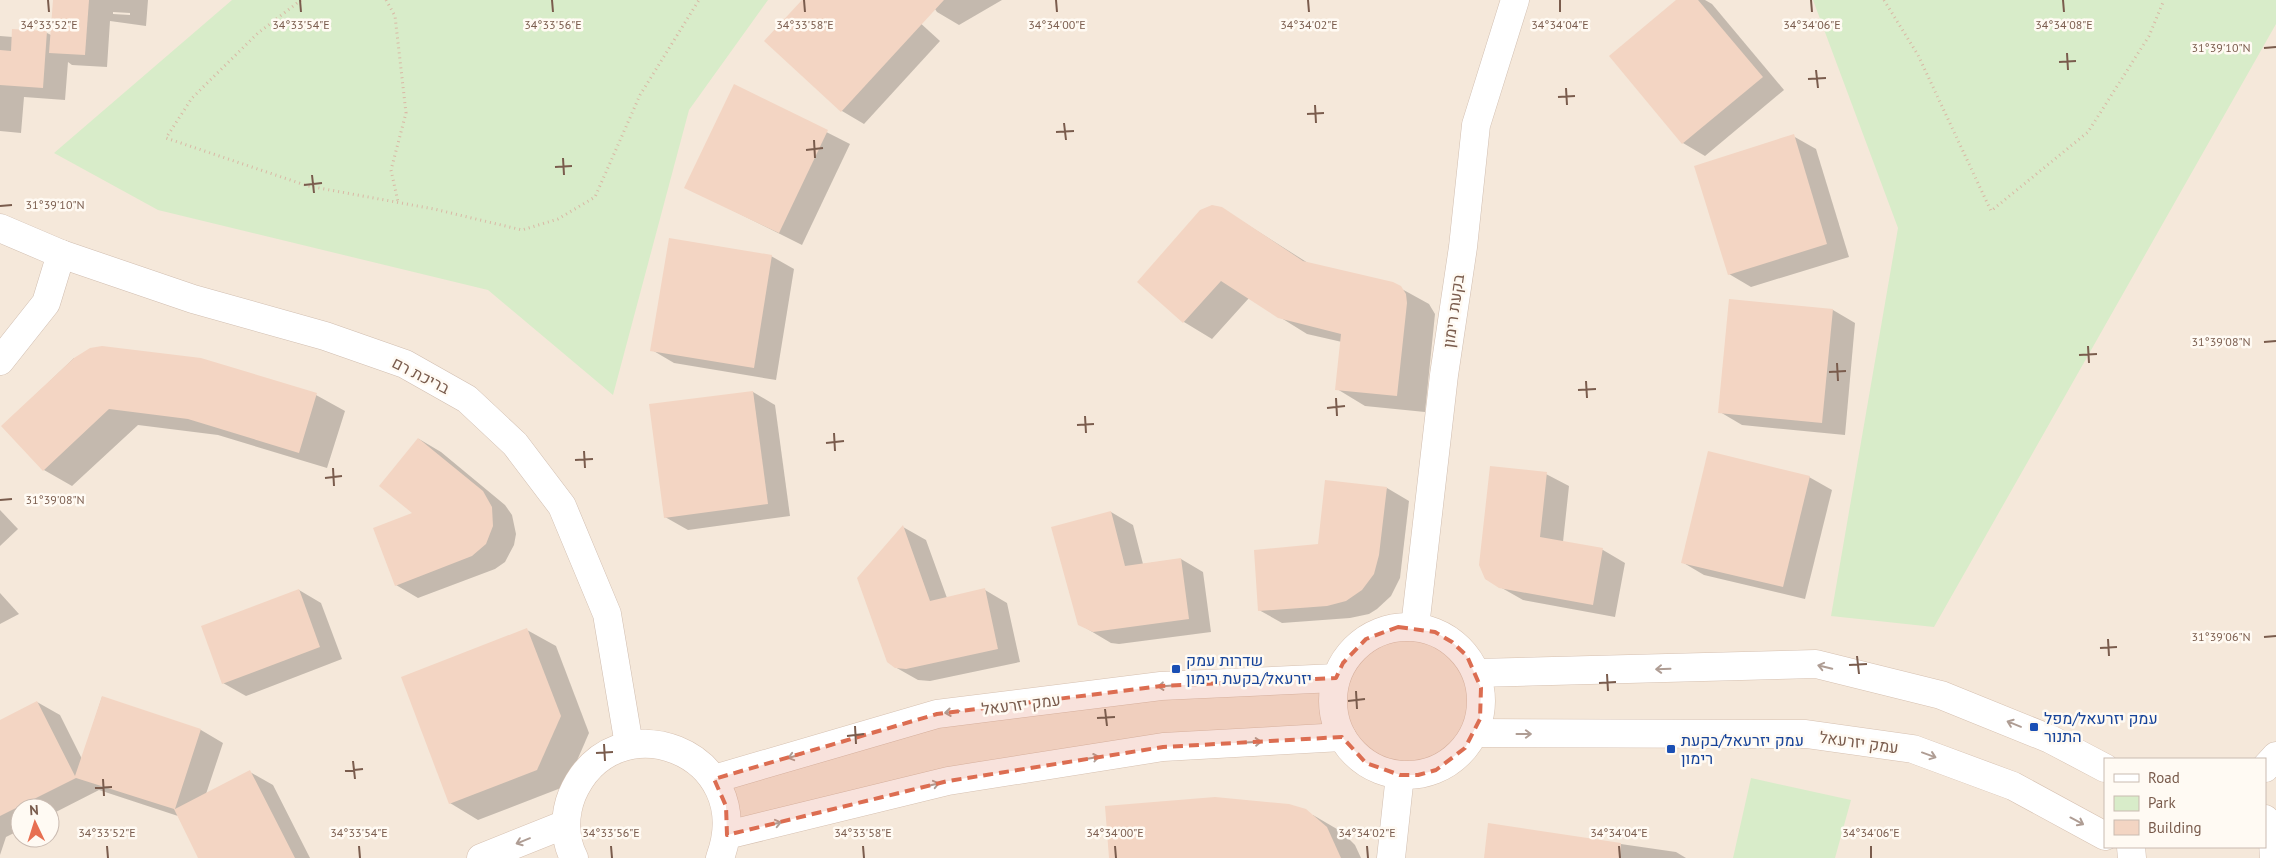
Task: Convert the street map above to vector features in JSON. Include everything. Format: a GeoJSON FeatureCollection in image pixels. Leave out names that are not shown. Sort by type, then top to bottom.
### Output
{"type":"FeatureCollection","features":[{"type":"Feature","properties":{"kind":"main road","name":"בקעת רימון"},"geometry":{"type":"LineString","coordinates":[[1415,627],[1444,375],[1463,247],[1476,125],[1515,0]]}},
{"type":"Feature","properties":{"kind":"main road","name":"בריכת רם"},"geometry":{"type":"LineString","coordinates":[[0,228],[61,254],[193,299],[325,336],[405,364],[467,399],[515,444],[562,506],[606,614],[629,745]]}},
{"type":"Feature","properties":{"kind":"main road"},"geometry":{"type":"LineString","coordinates":[[0,361],[46,303],[61,254]]}},
{"type":"Feature","properties":{"kind":"main road"},"geometry":{"type":"LineString","coordinates":[[1398,627],[1415,627],[1435,632],[1452,642],[1467,656],[1477,673],[1482,704],[1475,733],[1465,748],[1452,761],[1436,770],[1418,775],[1400,775],[1382,771],[1366,763],[1352,752],[1342,737],[1333,708],[1336,678],[1343,662],[1366,639],[1398,627]]}},
{"type":"Feature","properties":{"kind":"main road"},"geometry":{"type":"LineString","coordinates":[[1477,673],[1816,664],[1941,696],[2050,739],[2104,767]]}},
{"type":"Feature","properties":{"kind":"main road","name":"עמק יזרעאל"},"geometry":{"type":"LineString","coordinates":[[714,779],[937,714],[1161,686],[1336,678]]}},
{"type":"Feature","properties":{"kind":"main road","name":"עמק יזרעאל"},"geometry":{"type":"LineString","coordinates":[[1475,733],[1806,734],[1913,749],[2013,786],[2104,835]]}},
{"type":"Feature","properties":{"kind":"main road"},"geometry":{"type":"LineString","coordinates":[[574,858],[567,839],[566,824],[569,802],[582,777],[591,766],[609,753],[629,745],[653,744],[677,749],[698,762],[714,779],[726,806],[723,847],[948,781],[1163,747],[1342,737]]}},
{"type":"Feature","properties":{"kind":"main road"},"geometry":{"type":"LineString","coordinates":[[2266,767],[2276,756]]}},
{"type":"Feature","properties":{"kind":"main road"},"geometry":{"type":"LineString","coordinates":[[1391,858],[1400,775]]}},
{"type":"Feature","properties":{"kind":"main road"},"geometry":{"type":"LineString","coordinates":[[2266,822],[2273,842],[2274,858]]}},
{"type":"Feature","properties":{"kind":"main road"},"geometry":{"type":"LineString","coordinates":[[481,858],[566,824]]}},
{"type":"Feature","properties":{"kind":"path"},"geometry":{"type":"LineString","coordinates":[[300,0],[258,33],[192,98],[166,138],[308,186],[398,202],[522,230],[558,219],[595,197],[640,95],[700,0]]}},
{"type":"Feature","properties":{"kind":"path"},"geometry":{"type":"LineString","coordinates":[[386,0],[395,16],[406,113],[391,170],[398,202]]}},
{"type":"Feature","properties":{"kind":"path"},"geometry":{"type":"LineString","coordinates":[[1884,0],[1918,55],[1991,211],[2088,132],[2149,36],[2164,0]]}},
{"type":"Feature","properties":{"kind":"highlighted area"},"geometry":{"type":"Polygon","coordinates":[[[1398,627],[1435,632],[1452,642],[1467,656],[1481,688],[1480,719],[1465,748],[1436,770],[1418,775],[1400,775],[1366,763],[1342,737],[1163,747],[948,781],[727,835],[726,806],[714,779],[937,714],[1161,686],[1336,678],[1343,663],[1366,639],[1398,627]]]}},
{"type":"Feature","properties":{"kind":"shaded area"},"geometry":{"type":"Polygon","coordinates":[[[0,0],[2276,0],[2276,858],[0,858],[0,0]]]}},
{"type":"Feature","properties":{"kind":"green space"},"geometry":{"type":"Polygon","coordinates":[[[232,0],[768,0],[689,110],[613,395],[488,290],[158,210],[54,153],[232,0]]]}},
{"type":"Feature","properties":{"kind":"green space"},"geometry":{"type":"Polygon","coordinates":[[[1813,0],[2276,0],[2276,24],[1934,627],[1831,616],[1898,228],[1813,0]]]}},
{"type":"Feature","properties":{"kind":"green space"},"geometry":{"type":"Polygon","coordinates":[[[1751,778],[1851,800],[1835,858],[1733,858],[1751,778]]]}},
{"type":"Feature","properties":{"kind":"building"},"geometry":{"type":"Polygon","coordinates":[[[53,0],[89,0],[85,55],[49,53],[53,0]]]}},
{"type":"Feature","properties":{"kind":"building"},"geometry":{"type":"Polygon","coordinates":[[[802,0],[944,0],[841,112],[764,41],[802,0]]]}},
{"type":"Feature","properties":{"kind":"building"},"geometry":{"type":"Polygon","coordinates":[[[1676,0],[1698,0],[1763,77],[1682,144],[1609,56],[1676,0]]]}},
{"type":"Feature","properties":{"kind":"building"},"geometry":{"type":"Polygon","coordinates":[[[12,29],[47,31],[43,88],[0,85],[0,50],[11,51],[12,29]]]}},
{"type":"Feature","properties":{"kind":"building"},"geometry":{"type":"Polygon","coordinates":[[[734,84],[828,130],[779,233],[684,188],[734,84]]]}},
{"type":"Feature","properties":{"kind":"building"},"geometry":{"type":"Polygon","coordinates":[[[1794,134],[1827,244],[1728,275],[1694,166],[1794,134]]]}},
{"type":"Feature","properties":{"kind":"building"},"geometry":{"type":"Polygon","coordinates":[[[1212,205],[1222,207],[1303,261],[1393,282],[1401,286],[1406,294],[1407,303],[1397,396],[1335,390],[1341,334],[1278,318],[1221,281],[1183,323],[1137,282],[1200,210],[1212,205]]]}},
{"type":"Feature","properties":{"kind":"building"},"geometry":{"type":"Polygon","coordinates":[[[669,238],[772,255],[754,368],[650,351],[669,238]]]}},
{"type":"Feature","properties":{"kind":"building"},"geometry":{"type":"Polygon","coordinates":[[[1729,299],[1833,309],[1822,423],[1718,413],[1729,299]]]}},
{"type":"Feature","properties":{"kind":"building"},"geometry":{"type":"Polygon","coordinates":[[[102,346],[201,358],[317,393],[299,453],[188,419],[109,409],[43,471],[1,426],[74,358],[90,348],[102,346]]]}},
{"type":"Feature","properties":{"kind":"building"},"geometry":{"type":"Polygon","coordinates":[[[753,391],[768,504],[664,518],[649,404],[753,391]]]}},
{"type":"Feature","properties":{"kind":"building"},"geometry":{"type":"Polygon","coordinates":[[[418,438],[483,491],[492,507],[493,526],[486,544],[472,556],[395,586],[373,528],[412,513],[379,486],[418,438]]]}},
{"type":"Feature","properties":{"kind":"building"},"geometry":{"type":"Polygon","coordinates":[[[1708,451],[1810,476],[1783,587],[1681,563],[1708,451]]]}},
{"type":"Feature","properties":{"kind":"building"},"geometry":{"type":"Polygon","coordinates":[[[1490,466],[1547,472],[1540,537],[1603,548],[1593,605],[1499,588],[1485,579],[1479,565],[1490,466]]]}},
{"type":"Feature","properties":{"kind":"building"},"geometry":{"type":"Polygon","coordinates":[[[1325,480],[1387,487],[1379,555],[1374,574],[1362,590],[1346,601],[1327,606],[1258,611],[1254,550],[1318,544],[1325,480]]]}},
{"type":"Feature","properties":{"kind":"building"},"geometry":{"type":"Polygon","coordinates":[[[1111,511],[1125,566],[1181,558],[1189,619],[1093,632],[1078,625],[1051,527],[1111,511]]]}},
{"type":"Feature","properties":{"kind":"building"},"geometry":{"type":"Polygon","coordinates":[[[903,525],[930,601],[985,588],[998,649],[906,669],[895,668],[887,662],[857,578],[903,525]]]}},
{"type":"Feature","properties":{"kind":"building"},"geometry":{"type":"Polygon","coordinates":[[[299,589],[320,647],[222,684],[201,626],[299,589]]]}},
{"type":"Feature","properties":{"kind":"building"},"geometry":{"type":"Polygon","coordinates":[[[527,628],[561,716],[537,770],[449,804],[401,677],[527,628]]]}},
{"type":"Feature","properties":{"kind":"building"},"geometry":{"type":"Polygon","coordinates":[[[102,696],[201,729],[175,809],[250,770],[295,858],[198,858],[174,809],[76,778],[36,798],[10,798],[10,811],[0,816],[0,720],[37,701],[75,776],[102,696]]]}},
{"type":"Feature","properties":{"kind":"building"},"geometry":{"type":"Polygon","coordinates":[[[1215,797],[1289,804],[1306,809],[1327,827],[1341,858],[1109,858],[1105,806],[1215,797]]]}},
{"type":"Feature","properties":{"kind":"building"},"geometry":{"type":"Polygon","coordinates":[[[1488,823],[1621,843],[1620,858],[1484,858],[1488,823]]]}},
{"type":"Feature","properties":{"kind":"place","name":"שדרות עמק יזרעאל/בקעת רימון"},"geometry":{"type":"Point","coordinates":[1176,669]}},
{"type":"Feature","properties":{"kind":"place","name":"עמק יזרעאל/מפל התנור"},"geometry":{"type":"Point","coordinates":[2034,727]}},
{"type":"Feature","properties":{"kind":"place","name":"עמק יזרעאל/בקעת רימון"},"geometry":{"type":"Point","coordinates":[1671,749]}}]}
